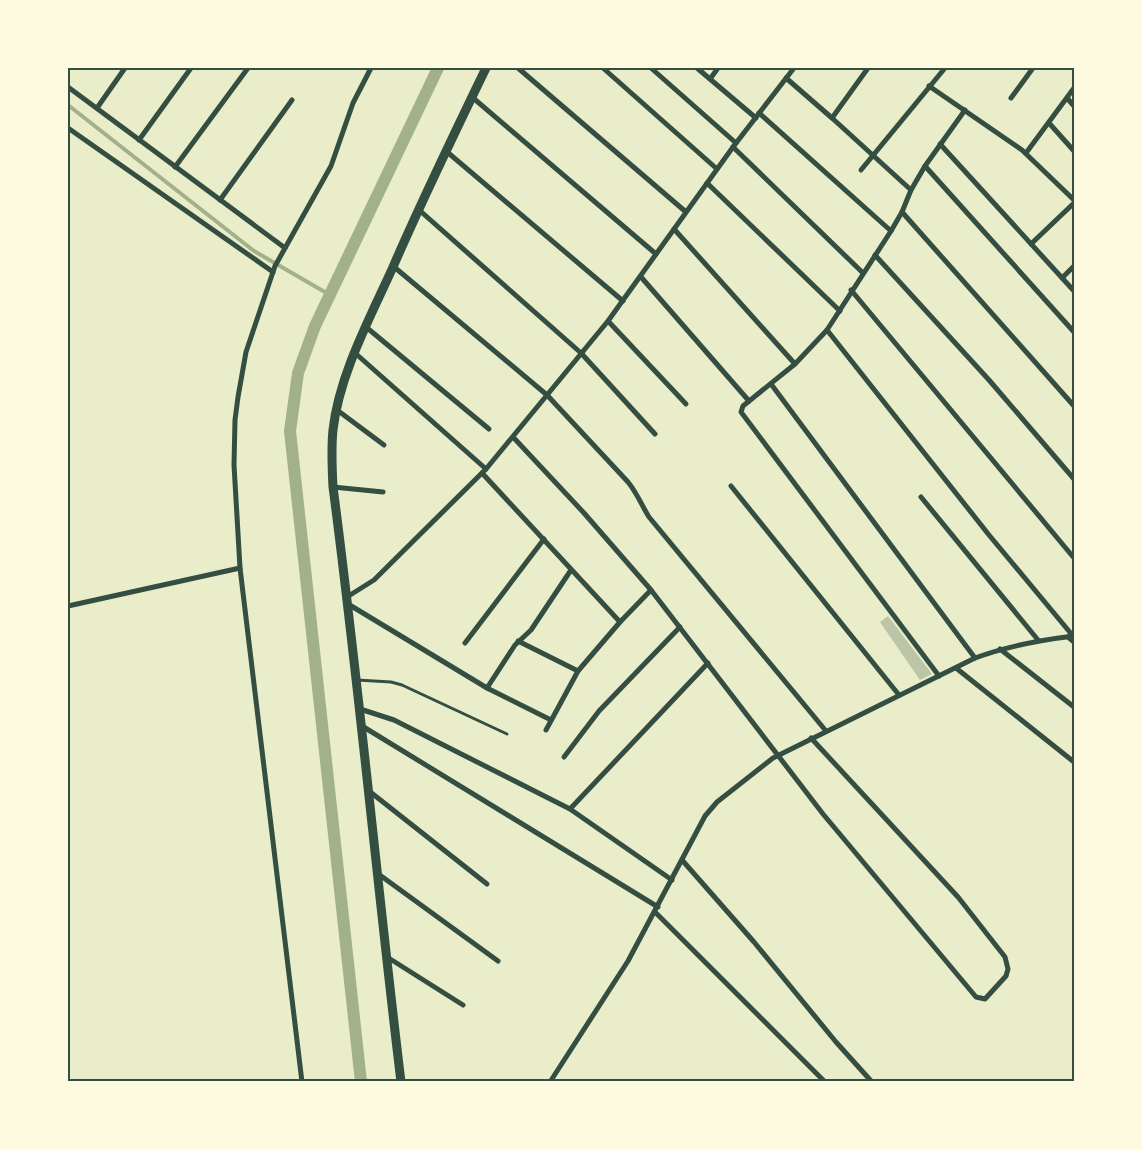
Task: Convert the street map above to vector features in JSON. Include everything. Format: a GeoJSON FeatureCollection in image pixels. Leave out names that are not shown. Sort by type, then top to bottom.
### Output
{"type":"FeatureCollection","features":[{"type":"Feature","properties":{"kind":"main road"},"geometry":{"type":"LineString","coordinates":[[401,1082],[376,872],[348,600],[333,487],[332,448],[337,410],[355,353],[418,209],[486,68]]}},
{"type":"Feature","properties":{"kind":"street"},"geometry":{"type":"LineString","coordinates":[[97,108],[125,68]]}},
{"type":"Feature","properties":{"kind":"street"},"geometry":{"type":"LineString","coordinates":[[139,140],[191,68]]}},
{"type":"Feature","properties":{"kind":"street"},"geometry":{"type":"LineString","coordinates":[[176,167],[248,68]]}},
{"type":"Feature","properties":{"kind":"street"},"geometry":{"type":"LineString","coordinates":[[302,1082],[240,568],[234,442],[238,397],[250,337],[274,269],[328,173],[353,103],[371,68]]}},
{"type":"Feature","properties":{"kind":"street"},"geometry":{"type":"LineString","coordinates":[[518,68],[686,212]]}},
{"type":"Feature","properties":{"kind":"street"},"geometry":{"type":"LineString","coordinates":[[603,68],[717,169]]}},
{"type":"Feature","properties":{"kind":"street"},"geometry":{"type":"LineString","coordinates":[[651,68],[735,145],[863,273]]}},
{"type":"Feature","properties":{"kind":"street"},"geometry":{"type":"LineString","coordinates":[[697,68],[758,115],[891,231]]}},
{"type":"Feature","properties":{"kind":"street"},"geometry":{"type":"LineString","coordinates":[[710,79],[718,68]]}},
{"type":"Feature","properties":{"kind":"street"},"geometry":{"type":"LineString","coordinates":[[551,720],[487,688],[348,600],[374,580],[484,471],[513,437],[608,321],[717,169],[794,68]]}},
{"type":"Feature","properties":{"kind":"street"},"geometry":{"type":"LineString","coordinates":[[832,118],[868,68]]}},
{"type":"Feature","properties":{"kind":"street"},"geometry":{"type":"LineString","coordinates":[[861,170],[945,68]]}},
{"type":"Feature","properties":{"kind":"street"},"geometry":{"type":"LineString","coordinates":[[1011,98],[1033,68]]}},
{"type":"Feature","properties":{"kind":"street"},"geometry":{"type":"LineString","coordinates":[[786,78],[911,190]]}},
{"type":"Feature","properties":{"kind":"street"},"geometry":{"type":"LineString","coordinates":[[930,86],[1026,153],[1074,201],[1031,244]]}},
{"type":"Feature","properties":{"kind":"street"},"geometry":{"type":"LineString","coordinates":[[68,87],[284,250]]}},
{"type":"Feature","properties":{"kind":"street"},"geometry":{"type":"LineString","coordinates":[[1026,153],[1074,88]]}},
{"type":"Feature","properties":{"kind":"street"},"geometry":{"type":"LineString","coordinates":[[472,97],[656,254]]}},
{"type":"Feature","properties":{"kind":"street"},"geometry":{"type":"LineString","coordinates":[[1067,98],[1074,106]]}},
{"type":"Feature","properties":{"kind":"street"},"geometry":{"type":"LineString","coordinates":[[220,200],[292,100]]}},
{"type":"Feature","properties":{"kind":"street"},"geometry":{"type":"LineString","coordinates":[[938,676],[742,414],[741,409],[795,364],[826,330],[891,231],[925,166],[965,110]]}},
{"type":"Feature","properties":{"kind":"street"},"geometry":{"type":"LineString","coordinates":[[1049,123],[1074,151]]}},
{"type":"Feature","properties":{"kind":"street"},"geometry":{"type":"LineString","coordinates":[[68,128],[274,269]]}},
{"type":"Feature","properties":{"kind":"street"},"geometry":{"type":"LineString","coordinates":[[940,144],[1074,292]]}},
{"type":"Feature","properties":{"kind":"street"},"geometry":{"type":"LineString","coordinates":[[445,151],[622,301]]}},
{"type":"Feature","properties":{"kind":"street"},"geometry":{"type":"LineString","coordinates":[[925,166],[1074,332]]}},
{"type":"Feature","properties":{"kind":"street"},"geometry":{"type":"LineString","coordinates":[[707,184],[840,311]]}},
{"type":"Feature","properties":{"kind":"street"},"geometry":{"type":"LineString","coordinates":[[418,209],[581,353],[655,434]]}},
{"type":"Feature","properties":{"kind":"street"},"geometry":{"type":"LineString","coordinates":[[902,212],[1074,406]]}},
{"type":"Feature","properties":{"kind":"street"},"geometry":{"type":"LineString","coordinates":[[674,229],[795,364]]}},
{"type":"Feature","properties":{"kind":"street"},"geometry":{"type":"LineString","coordinates":[[875,255],[989,380],[1074,479]]}},
{"type":"Feature","properties":{"kind":"street"},"geometry":{"type":"LineString","coordinates":[[393,266],[546,395],[628,482],[649,517],[826,731]]}},
{"type":"Feature","properties":{"kind":"street"},"geometry":{"type":"LineString","coordinates":[[1062,278],[1074,266]]}},
{"type":"Feature","properties":{"kind":"street"},"geometry":{"type":"LineString","coordinates":[[641,277],[749,401]]}},
{"type":"Feature","properties":{"kind":"street"},"geometry":{"type":"LineString","coordinates":[[851,290],[1074,558]]}},
{"type":"Feature","properties":{"kind":"street"},"geometry":{"type":"LineString","coordinates":[[608,321],[686,404]]}},
{"type":"Feature","properties":{"kind":"street"},"geometry":{"type":"LineString","coordinates":[[366,327],[489,429]]}},
{"type":"Feature","properties":{"kind":"street"},"geometry":{"type":"LineString","coordinates":[[826,330],[1073,638]]}},
{"type":"Feature","properties":{"kind":"street"},"geometry":{"type":"LineString","coordinates":[[355,353],[484,471],[620,622]]}},
{"type":"Feature","properties":{"kind":"street"},"geometry":{"type":"LineString","coordinates":[[771,384],[976,658]]}},
{"type":"Feature","properties":{"kind":"street"},"geometry":{"type":"LineString","coordinates":[[337,410],[384,445]]}},
{"type":"Feature","properties":{"kind":"street"},"geometry":{"type":"LineString","coordinates":[[513,437],[584,513],[651,590],[823,814],[976,996],[985,999],[1006,976],[1008,969],[1005,957],[958,897],[811,738]]}},
{"type":"Feature","properties":{"kind":"street"},"geometry":{"type":"LineString","coordinates":[[731,486],[899,695]]}},
{"type":"Feature","properties":{"kind":"street"},"geometry":{"type":"LineString","coordinates":[[333,487],[383,492]]}},
{"type":"Feature","properties":{"kind":"street"},"geometry":{"type":"LineString","coordinates":[[921,497],[1038,640]]}},
{"type":"Feature","properties":{"kind":"street"},"geometry":{"type":"LineString","coordinates":[[465,643],[544,539]]}},
{"type":"Feature","properties":{"kind":"street"},"geometry":{"type":"LineString","coordinates":[[68,606],[240,568]]}},
{"type":"Feature","properties":{"kind":"street"},"geometry":{"type":"LineString","coordinates":[[487,688],[518,641],[531,630],[572,570]]}},
{"type":"Feature","properties":{"kind":"street"},"geometry":{"type":"LineString","coordinates":[[546,730],[578,672],[620,622],[651,590]]}},
{"type":"Feature","properties":{"kind":"street"},"geometry":{"type":"LineString","coordinates":[[564,757],[599,711],[680,627]]}},
{"type":"Feature","properties":{"kind":"street"},"geometry":{"type":"LineString","coordinates":[[550,1082],[628,961],[705,816],[712,807],[767,762],[811,738],[976,658],[1000,649],[1038,640],[1073,638]]}},
{"type":"Feature","properties":{"kind":"street"},"geometry":{"type":"LineString","coordinates":[[518,641],[578,672]]}},
{"type":"Feature","properties":{"kind":"street"},"geometry":{"type":"LineString","coordinates":[[1000,649],[1074,707]]}},
{"type":"Feature","properties":{"kind":"street"},"geometry":{"type":"LineString","coordinates":[[570,809],[708,664]]}},
{"type":"Feature","properties":{"kind":"street"},"geometry":{"type":"LineString","coordinates":[[956,668],[1074,762]]}},
{"type":"Feature","properties":{"kind":"street"},"geometry":{"type":"LineString","coordinates":[[360,709],[394,720],[570,809],[672,880]]}},
{"type":"Feature","properties":{"kind":"street"},"geometry":{"type":"LineString","coordinates":[[362,726],[656,909],[825,1082]]}},
{"type":"Feature","properties":{"kind":"street"},"geometry":{"type":"LineString","coordinates":[[368,791],[487,884]]}},
{"type":"Feature","properties":{"kind":"street"},"geometry":{"type":"LineString","coordinates":[[682,860],[872,1082]]}},
{"type":"Feature","properties":{"kind":"street"},"geometry":{"type":"LineString","coordinates":[[376,872],[498,960]]}},
{"type":"Feature","properties":{"kind":"street"},"geometry":{"type":"LineString","coordinates":[[386,955],[462,1005]]}},
{"type":"Feature","properties":{"kind":"lane"},"geometry":{"type":"LineString","coordinates":[[357,680],[391,682],[402,685],[507,734]]}},
{"type":"Feature","properties":{"kind":"building"},"geometry":{"type":"Polygon","coordinates":[[[888,616],[932,674],[920,680],[880,622],[888,616]]]}},
{"type":"Feature","properties":{"kind":"waterway"},"geometry":{"type":"LineString","coordinates":[[361,1082],[290,431],[298,373],[315,326],[438,68]]}},
{"type":"Feature","properties":{"kind":"waterway"},"geometry":{"type":"LineString","coordinates":[[68,105],[254,251],[330,295]]}}]}
